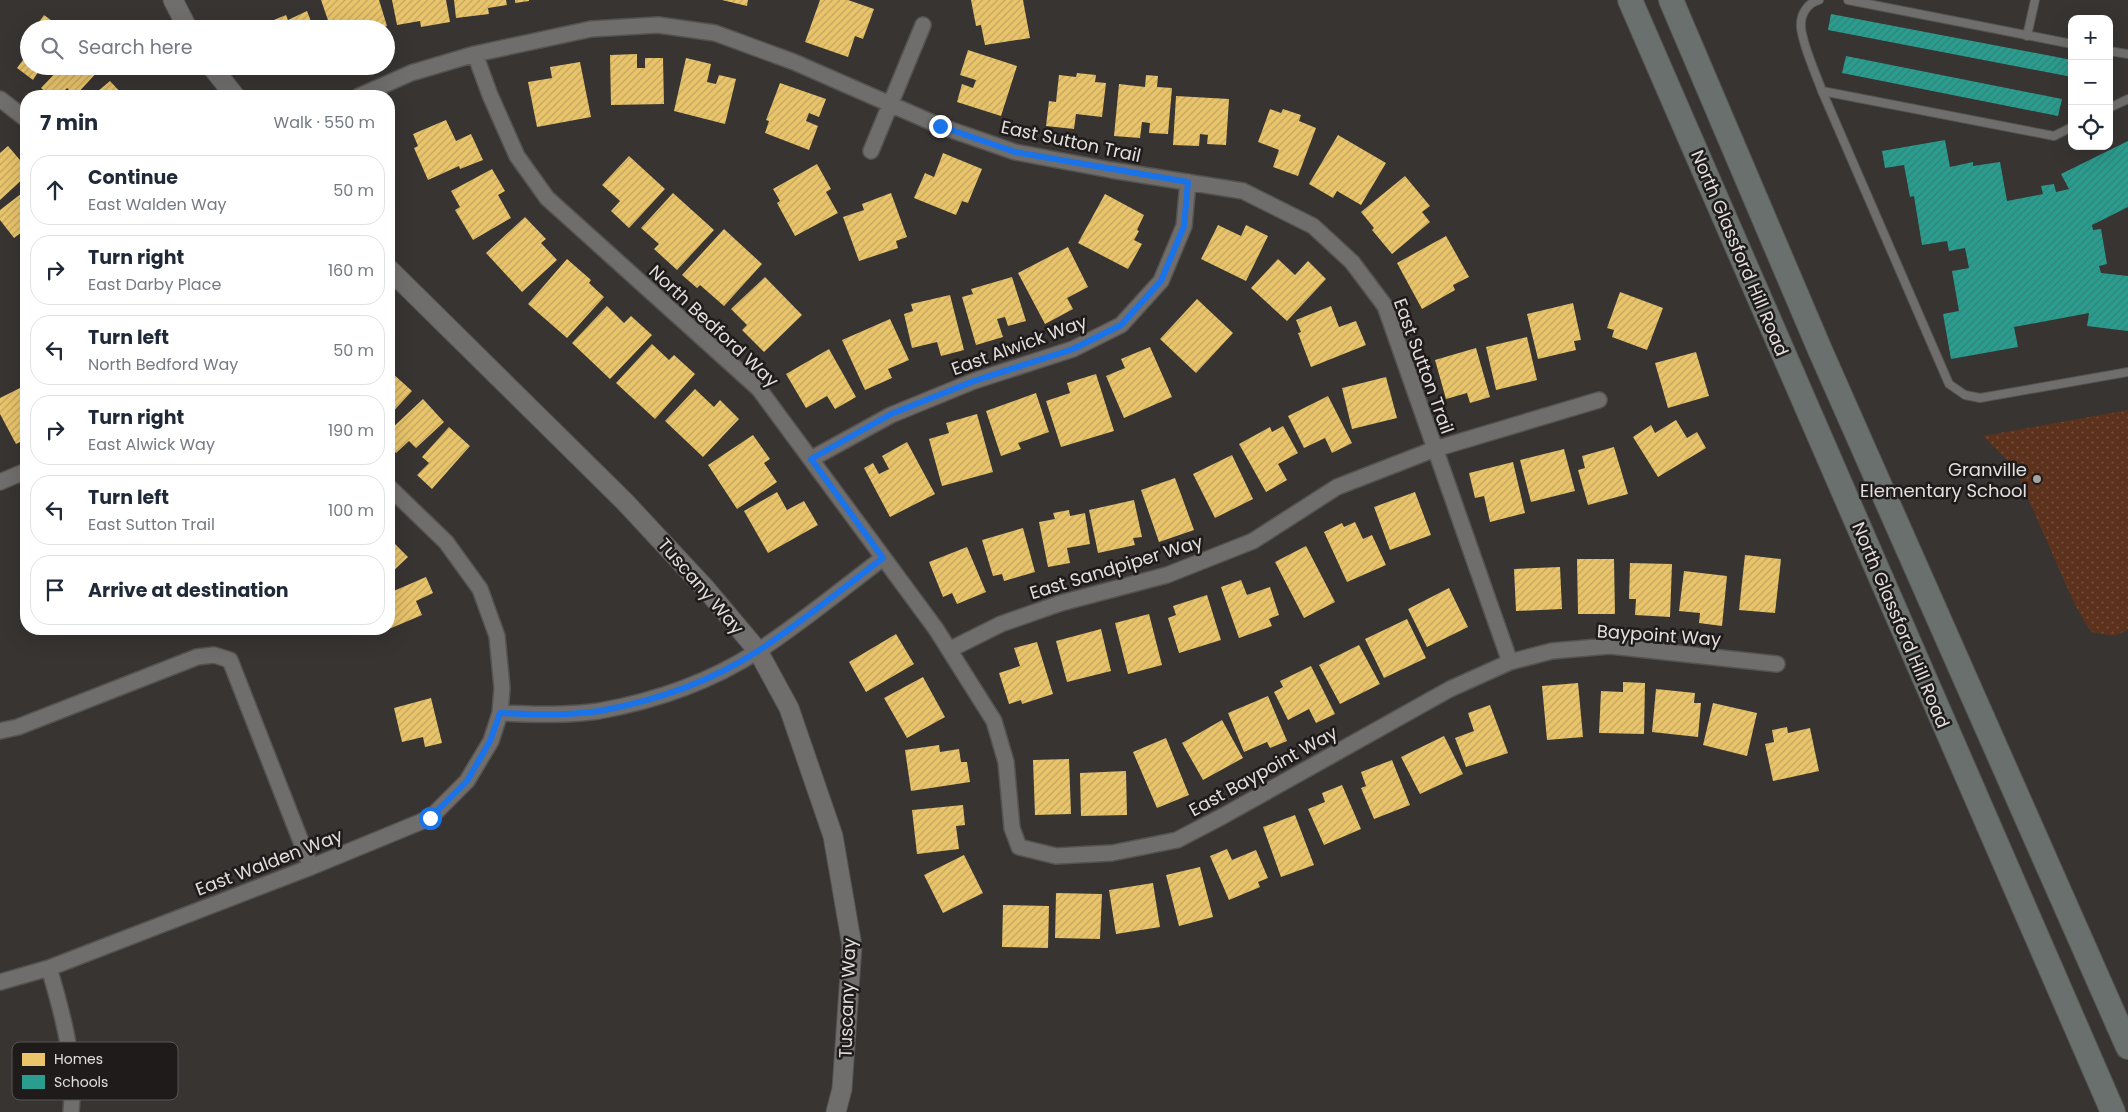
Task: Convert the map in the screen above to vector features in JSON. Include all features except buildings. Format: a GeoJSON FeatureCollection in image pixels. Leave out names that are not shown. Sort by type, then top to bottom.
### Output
{"type":"FeatureCollection","features":[{"type":"Feature","properties":{"kind":"main road","name":"North Glassford Hill Road"},"geometry":{"type":"LineString","coordinates":[[1630,0],[2113,1112]]}},
{"type":"Feature","properties":{"kind":"main road","name":"North Glassford Hill Road"},"geometry":{"type":"LineString","coordinates":[[1671,0],[1820,350],[2128,1047]]}},
{"type":"Feature","properties":{"kind":"street"},"geometry":{"type":"LineString","coordinates":[[173,0],[183,20]]}},
{"type":"Feature","properties":{"kind":"street","name":"East Sutton Trail"},"geometry":{"type":"LineString","coordinates":[[372,90],[411,72],[475,54],[592,29],[658,25],[715,33],[794,62],[940,126],[1015,152],[1243,191],[1313,226],[1352,262],[1385,306],[1510,662]]}},
{"type":"Feature","properties":{"kind":"street"},"geometry":{"type":"LineString","coordinates":[[871,151],[923,25]]}},
{"type":"Feature","properties":{"kind":"street","name":"North Bedford Way"},"geometry":{"type":"LineString","coordinates":[[475,54],[490,95],[517,156],[547,198],[759,389],[949,650],[994,721],[1006,762],[1012,828],[1019,847]]}},
{"type":"Feature","properties":{"kind":"street"},"geometry":{"type":"LineString","coordinates":[[218,75],[230,90]]}},
{"type":"Feature","properties":{"kind":"street"},"geometry":{"type":"LineString","coordinates":[[0,99],[20,113]]}},
{"type":"Feature","properties":{"kind":"street","name":"East Alwick Way"},"geometry":{"type":"LineString","coordinates":[[811,459],[891,414],[974,381],[1073,349],[1121,325],[1161,281],[1184,226],[1188,182]]}},
{"type":"Feature","properties":{"kind":"street","name":"Tuscany Way"},"geometry":{"type":"LineString","coordinates":[[395,275],[625,502],[706,589],[758,651],[789,708],[833,836],[852,946],[842,1090],[836,1112]]}},
{"type":"Feature","properties":{"kind":"street","name":"East Sandpiper Way"},"geometry":{"type":"LineString","coordinates":[[949,650],[1001,624],[1061,603],[1167,575],[1253,541],[1337,487],[1435,449],[1600,400]]}},
{"type":"Feature","properties":{"kind":"street"},"geometry":{"type":"LineString","coordinates":[[0,482],[20,474]]}},
{"type":"Feature","properties":{"kind":"street","name":"East Walden Way"},"geometry":{"type":"LineString","coordinates":[[0,982],[48,968],[311,867],[430,818],[467,781],[490,741],[500,713],[502,688],[497,636],[480,589],[446,542],[395,494]]}},
{"type":"Feature","properties":{"kind":"street"},"geometry":{"type":"LineString","coordinates":[[500,713],[544,714],[597,711],[647,701],[699,682],[758,651],[883,558]]}},
{"type":"Feature","properties":{"kind":"street","name":"Baypoint Way"},"geometry":{"type":"LineString","coordinates":[[1510,662],[1552,651],[1610,646],[1777,664]]}},
{"type":"Feature","properties":{"kind":"street"},"geometry":{"type":"LineString","coordinates":[[0,731],[18,727],[197,657],[214,655],[230,660],[311,867]]}},
{"type":"Feature","properties":{"kind":"street","name":"East Baypoint Way"},"geometry":{"type":"LineString","coordinates":[[1019,847],[1056,856],[1112,853],[1177,840],[1450,689],[1510,662]]}},
{"type":"Feature","properties":{"kind":"street"},"geometry":{"type":"LineString","coordinates":[[48,968],[63,1017],[68,1042]]}},
{"type":"Feature","properties":{"kind":"lane"},"geometry":{"type":"LineString","coordinates":[[1819,0],[1814,1],[1804,12],[1801,27],[1822,91],[1948,384],[1964,395],[1980,398],[2128,372]]}},
{"type":"Feature","properties":{"kind":"lane"},"geometry":{"type":"LineString","coordinates":[[1848,0],[2068,43]]}},
{"type":"Feature","properties":{"kind":"lane"},"geometry":{"type":"LineString","coordinates":[[2028,36],[2034,0]]}},
{"type":"Feature","properties":{"kind":"lane"},"geometry":{"type":"LineString","coordinates":[[2113,52],[2128,54]]}},
{"type":"Feature","properties":{"kind":"lane"},"geometry":{"type":"LineString","coordinates":[[1822,91],[2054,136],[2068,129]]}},
{"type":"Feature","properties":{"kind":"lane"},"geometry":{"type":"LineString","coordinates":[[2113,106],[2128,99]]}},
{"type":"Feature","properties":{"kind":"shaded area"},"geometry":{"type":"Polygon","coordinates":[[[2128,410],[2128,630],[2114,636],[2091,632],[2075,605],[2014,467],[1983,436],[2128,410]]]}},
{"type":"Feature","properties":{"kind":"place","name":"Granville Elementary School"},"geometry":{"type":"Point","coordinates":[2037,479]}},
{"type":"Feature","properties":{"kind":"route"},"geometry":{"type":"LineString","coordinates":[[430,818],[467,781],[490,741],[500,713],[544,714],[597,711],[647,701],[699,682],[758,651],[883,558],[811,459],[891,414],[974,381],[1073,349],[1121,325],[1161,281],[1184,226],[1188,182],[1015,152],[940,126]]}}]}
